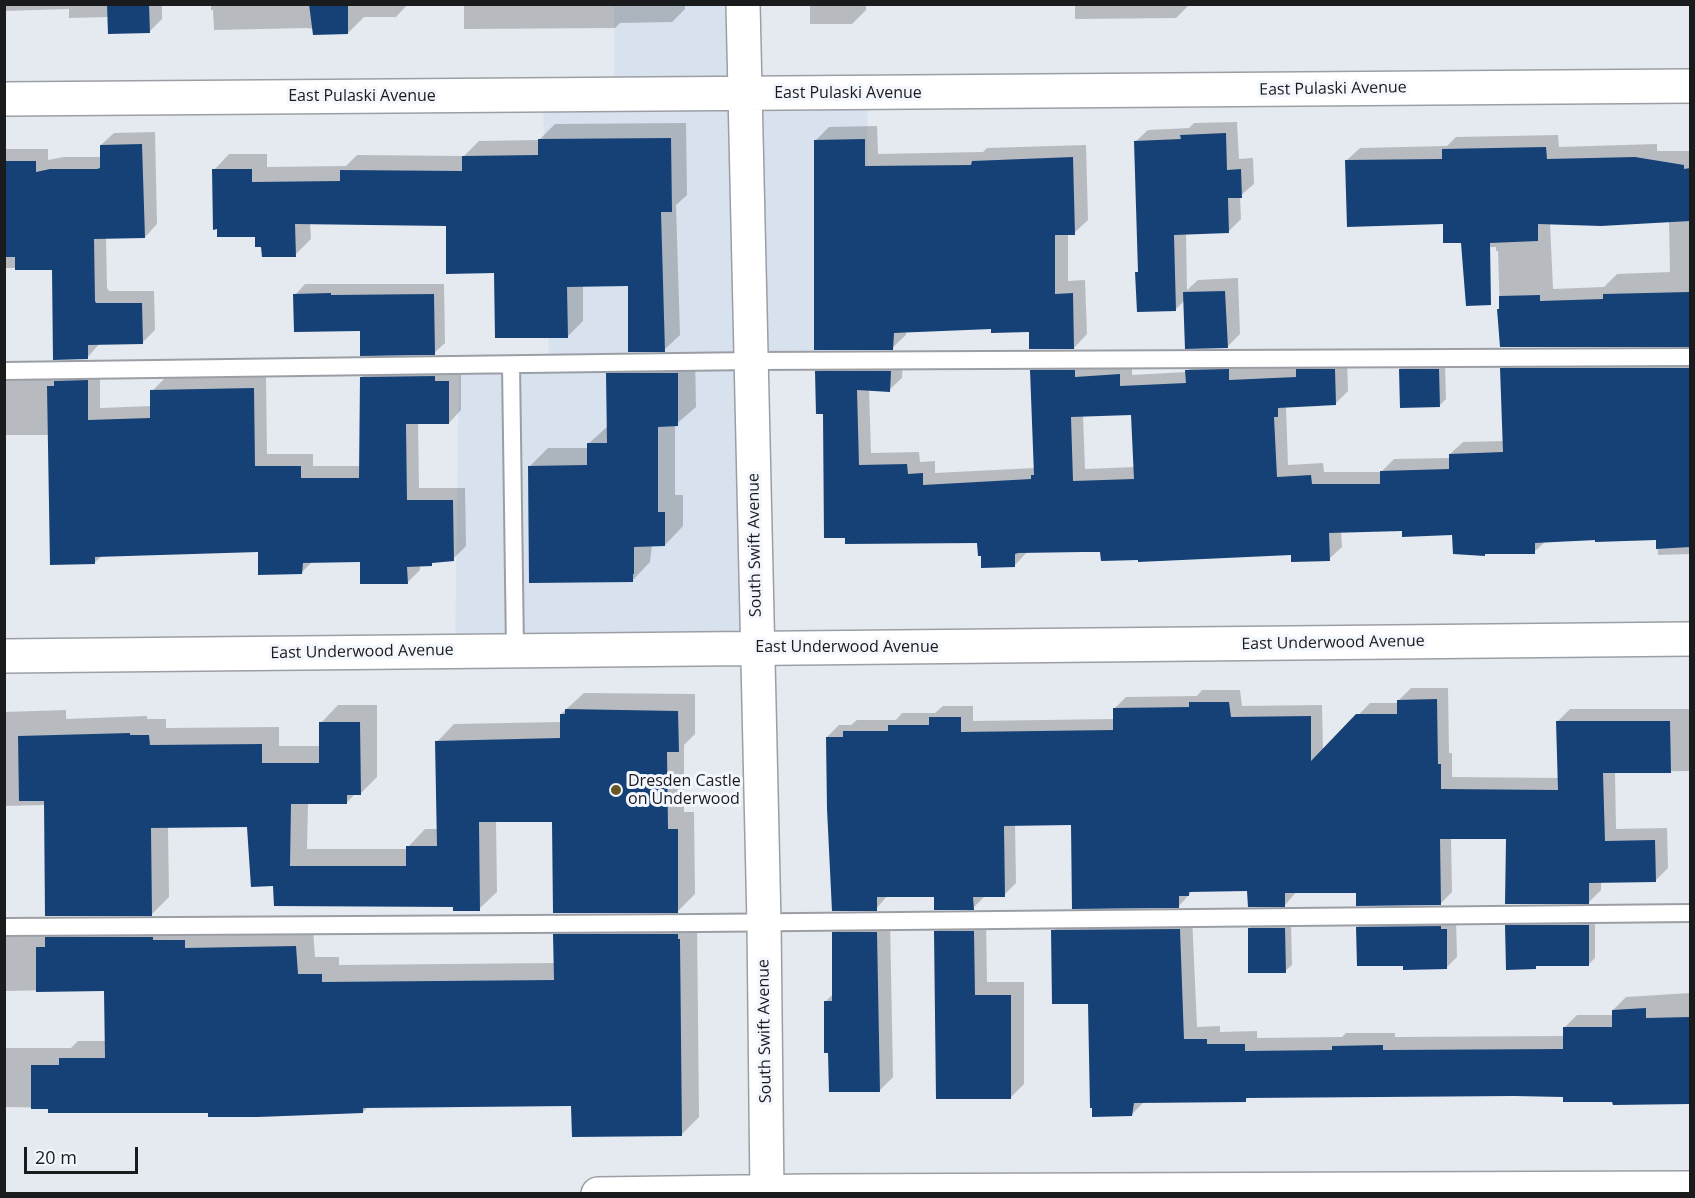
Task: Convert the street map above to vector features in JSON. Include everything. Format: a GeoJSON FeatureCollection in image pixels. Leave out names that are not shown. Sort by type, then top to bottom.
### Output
{"type":"FeatureCollection","features":[{"type":"Feature","properties":{"kind":"street","name":"South Swift Avenue"},"geometry":{"type":"LineString","coordinates":[[742,4],[764,923],[767,1192]]}},
{"type":"Feature","properties":{"kind":"street","name":"East Pulaski Avenue"},"geometry":{"type":"LineString","coordinates":[[4,99],[1690,86]]}},
{"type":"Feature","properties":{"kind":"street","name":"East Underwood Avenue"},"geometry":{"type":"LineString","coordinates":[[4,656],[1690,639]]}},
{"type":"Feature","properties":{"kind":"street"},"geometry":{"type":"LineString","coordinates":[[598,1194],[1690,1188]]}},
{"type":"Feature","properties":{"kind":"lane"},"geometry":{"type":"LineString","coordinates":[[4,372],[752,361],[1690,357]]}},
{"type":"Feature","properties":{"kind":"lane"},"geometry":{"type":"LineString","coordinates":[[511,365],[515,651]]}},
{"type":"Feature","properties":{"kind":"lane"},"geometry":{"type":"LineString","coordinates":[[4,927],[764,923],[1690,913]]}},
{"type":"Feature","properties":{"kind":"shaded area"},"geometry":{"type":"Polygon","coordinates":[[[614,5],[743,5],[744,94],[867,93],[869,361],[753,361],[756,647],[455,652],[459,365],[549,363],[543,95],[614,94],[614,5]]]}},
{"type":"Feature","properties":{"kind":"building"},"geometry":{"type":"Polygon","coordinates":[[[107,4],[149,4],[150,33],[108,34],[107,4]]]}},
{"type":"Feature","properties":{"kind":"building"},"geometry":{"type":"Polygon","coordinates":[[[309,4],[348,4],[348,34],[313,35],[309,4]]]}},
{"type":"Feature","properties":{"kind":"building"},"geometry":{"type":"Polygon","coordinates":[[[1226,133],[1227,170],[1241,169],[1242,198],[1228,198],[1229,233],[1174,235],[1176,311],[1137,312],[1134,141],[1181,139],[1180,135],[1226,133]]]}},
{"type":"Feature","properties":{"kind":"building"},"geometry":{"type":"Polygon","coordinates":[[[671,138],[672,212],[661,212],[665,352],[628,352],[628,286],[567,287],[568,338],[495,338],[494,273],[446,274],[446,226],[295,224],[296,257],[262,257],[261,247],[255,247],[255,237],[217,237],[217,229],[213,230],[212,169],[252,169],[252,182],[340,181],[340,170],[462,171],[462,156],[538,155],[538,139],[671,138]]]}},
{"type":"Feature","properties":{"kind":"building"},"geometry":{"type":"Polygon","coordinates":[[[865,139],[865,166],[971,165],[972,161],[1073,157],[1075,235],[1055,235],[1055,294],[1073,293],[1074,349],[1029,349],[1029,332],[991,333],[991,329],[894,333],[893,350],[814,350],[814,140],[865,139]]]}},
{"type":"Feature","properties":{"kind":"building"},"geometry":{"type":"Polygon","coordinates":[[[142,144],[145,238],[94,239],[95,301],[96,303],[142,303],[143,344],[88,345],[88,359],[53,360],[52,270],[15,270],[15,257],[5,257],[5,161],[36,161],[36,172],[50,169],[97,169],[100,168],[100,145],[142,144]]]}},
{"type":"Feature","properties":{"kind":"building"},"geometry":{"type":"Polygon","coordinates":[[[1546,147],[1547,159],[1635,157],[1684,165],[1684,169],[1690,168],[1690,221],[1601,226],[1538,224],[1538,241],[1490,243],[1491,305],[1466,306],[1461,243],[1443,243],[1443,224],[1347,227],[1345,160],[1442,159],[1442,149],[1546,147]]]}},
{"type":"Feature","properties":{"kind":"building"},"geometry":{"type":"Polygon","coordinates":[[[1225,291],[1228,348],[1185,349],[1183,292],[1225,291]]]}},
{"type":"Feature","properties":{"kind":"building"},"geometry":{"type":"Polygon","coordinates":[[[1690,292],[1690,347],[1500,347],[1497,309],[1499,309],[1499,296],[1540,295],[1540,301],[1603,299],[1603,294],[1690,292]]]}},
{"type":"Feature","properties":{"kind":"building"},"geometry":{"type":"Polygon","coordinates":[[[331,293],[331,295],[434,294],[435,355],[360,356],[360,331],[294,332],[293,294],[331,293]]]}},
{"type":"Feature","properties":{"kind":"building"},"geometry":{"type":"Polygon","coordinates":[[[1500,368],[1690,368],[1690,547],[1656,549],[1656,540],[1595,542],[1595,540],[1535,543],[1535,554],[1485,554],[1485,556],[1453,554],[1452,535],[1402,537],[1402,531],[1329,533],[1330,561],[1291,562],[1291,555],[1138,562],[1138,560],[1101,561],[1100,552],[1018,553],[1015,554],[1015,567],[981,568],[981,556],[978,556],[977,543],[845,544],[845,538],[824,538],[823,414],[816,414],[815,371],[891,371],[890,392],[857,390],[859,465],[907,464],[908,474],[923,473],[923,485],[1031,479],[1031,475],[1034,475],[1030,370],[1075,370],[1075,377],[1120,374],[1120,386],[1186,383],[1185,370],[1229,369],[1229,380],[1296,377],[1296,369],[1335,369],[1336,405],[1278,408],[1278,417],[1274,417],[1277,477],[1311,475],[1312,484],[1380,484],[1380,471],[1449,469],[1449,454],[1503,452],[1500,368]],[[1131,415],[1071,417],[1073,481],[1134,479],[1131,415]]]}},
{"type":"Feature","properties":{"kind":"building"},"geometry":{"type":"Polygon","coordinates":[[[1399,369],[1439,369],[1440,407],[1400,408],[1399,369]]]}},
{"type":"Feature","properties":{"kind":"building"},"geometry":{"type":"Polygon","coordinates":[[[606,373],[678,373],[678,426],[658,427],[658,512],[665,512],[665,546],[634,547],[633,582],[529,583],[528,466],[587,465],[587,443],[607,443],[606,373]]]}},
{"type":"Feature","properties":{"kind":"building"},"geometry":{"type":"Polygon","coordinates":[[[435,376],[435,381],[449,381],[449,424],[406,424],[407,500],[453,500],[454,561],[432,563],[432,566],[407,567],[408,584],[360,584],[360,562],[303,563],[302,574],[258,575],[258,552],[95,557],[95,564],[50,565],[47,386],[54,386],[54,381],[88,380],[88,420],[150,418],[150,390],[254,388],[255,466],[301,466],[301,478],[359,478],[360,377],[435,376]]]}},
{"type":"Feature","properties":{"kind":"building"},"geometry":{"type":"Polygon","coordinates":[[[1437,699],[1438,764],[1441,764],[1441,789],[1558,790],[1556,721],[1670,721],[1671,773],[1603,773],[1605,841],[1655,840],[1656,882],[1589,883],[1589,904],[1505,904],[1506,839],[1440,839],[1441,905],[1356,906],[1356,893],[1285,893],[1285,907],[1248,907],[1247,891],[1189,892],[1189,896],[1179,896],[1179,908],[1072,909],[1071,825],[1004,826],[1005,897],[973,897],[974,910],[934,910],[934,897],[877,897],[877,911],[832,911],[826,737],[843,737],[843,731],[888,731],[888,725],[929,725],[929,717],[961,717],[961,732],[1113,730],[1113,708],[1189,707],[1189,702],[1229,702],[1231,717],[1311,716],[1311,761],[1356,714],[1397,714],[1397,700],[1437,699]]]}},
{"type":"Feature","properties":{"kind":"building"},"geometry":{"type":"Polygon","coordinates":[[[565,709],[678,711],[679,752],[667,752],[668,829],[678,829],[678,913],[553,913],[552,822],[479,822],[480,911],[453,911],[453,907],[274,906],[273,886],[251,887],[247,827],[151,828],[152,916],[45,916],[44,801],[19,801],[18,736],[130,733],[130,735],[149,735],[150,745],[262,744],[262,763],[319,763],[319,722],[360,722],[361,795],[347,795],[347,804],[291,804],[290,866],[406,866],[406,846],[437,846],[435,741],[560,738],[560,714],[565,714],[565,709]]]}},
{"type":"Feature","properties":{"kind":"building"},"geometry":{"type":"Polygon","coordinates":[[[1505,925],[1589,925],[1589,966],[1536,966],[1536,969],[1506,970],[1505,925]]]}},
{"type":"Feature","properties":{"kind":"building"},"geometry":{"type":"Polygon","coordinates":[[[1441,926],[1441,929],[1447,929],[1447,969],[1403,970],[1403,966],[1357,966],[1356,927],[1441,926]]]}},
{"type":"Feature","properties":{"kind":"building"},"geometry":{"type":"Polygon","coordinates":[[[1248,928],[1285,928],[1286,973],[1248,973],[1248,928]]]}},
{"type":"Feature","properties":{"kind":"building"},"geometry":{"type":"Polygon","coordinates":[[[1180,929],[1184,1039],[1207,1039],[1207,1044],[1245,1044],[1245,1051],[1332,1050],[1332,1046],[1383,1045],[1383,1050],[1563,1049],[1563,1027],[1612,1027],[1612,1010],[1646,1008],[1646,1018],[1690,1017],[1690,1104],[1613,1105],[1612,1102],[1563,1102],[1563,1097],[1514,1096],[1246,1098],[1246,1102],[1134,1103],[1132,1116],[1092,1117],[1088,1004],[1052,1004],[1051,930],[1180,929]]]}},
{"type":"Feature","properties":{"kind":"building"},"geometry":{"type":"Polygon","coordinates":[[[934,931],[974,931],[975,995],[1011,995],[1011,1099],[936,1099],[934,931]]]}},
{"type":"Feature","properties":{"kind":"building"},"geometry":{"type":"Polygon","coordinates":[[[832,932],[877,932],[880,1092],[829,1092],[828,1053],[824,1053],[824,1001],[832,1001],[832,932]]]}},
{"type":"Feature","properties":{"kind":"building"},"geometry":{"type":"Polygon","coordinates":[[[553,934],[678,934],[678,939],[680,939],[682,1136],[572,1137],[571,1106],[363,1108],[363,1113],[258,1117],[208,1117],[208,1113],[48,1113],[48,1109],[31,1109],[31,1065],[59,1065],[59,1058],[105,1058],[104,991],[36,992],[36,947],[45,947],[45,937],[153,937],[153,940],[185,940],[185,948],[296,946],[298,974],[322,974],[322,982],[554,980],[553,934]]]}},
{"type":"Feature","properties":{"kind":"place","name":"Dresden Castle on Underwood"},"geometry":{"type":"Point","coordinates":[616,790]}}]}
